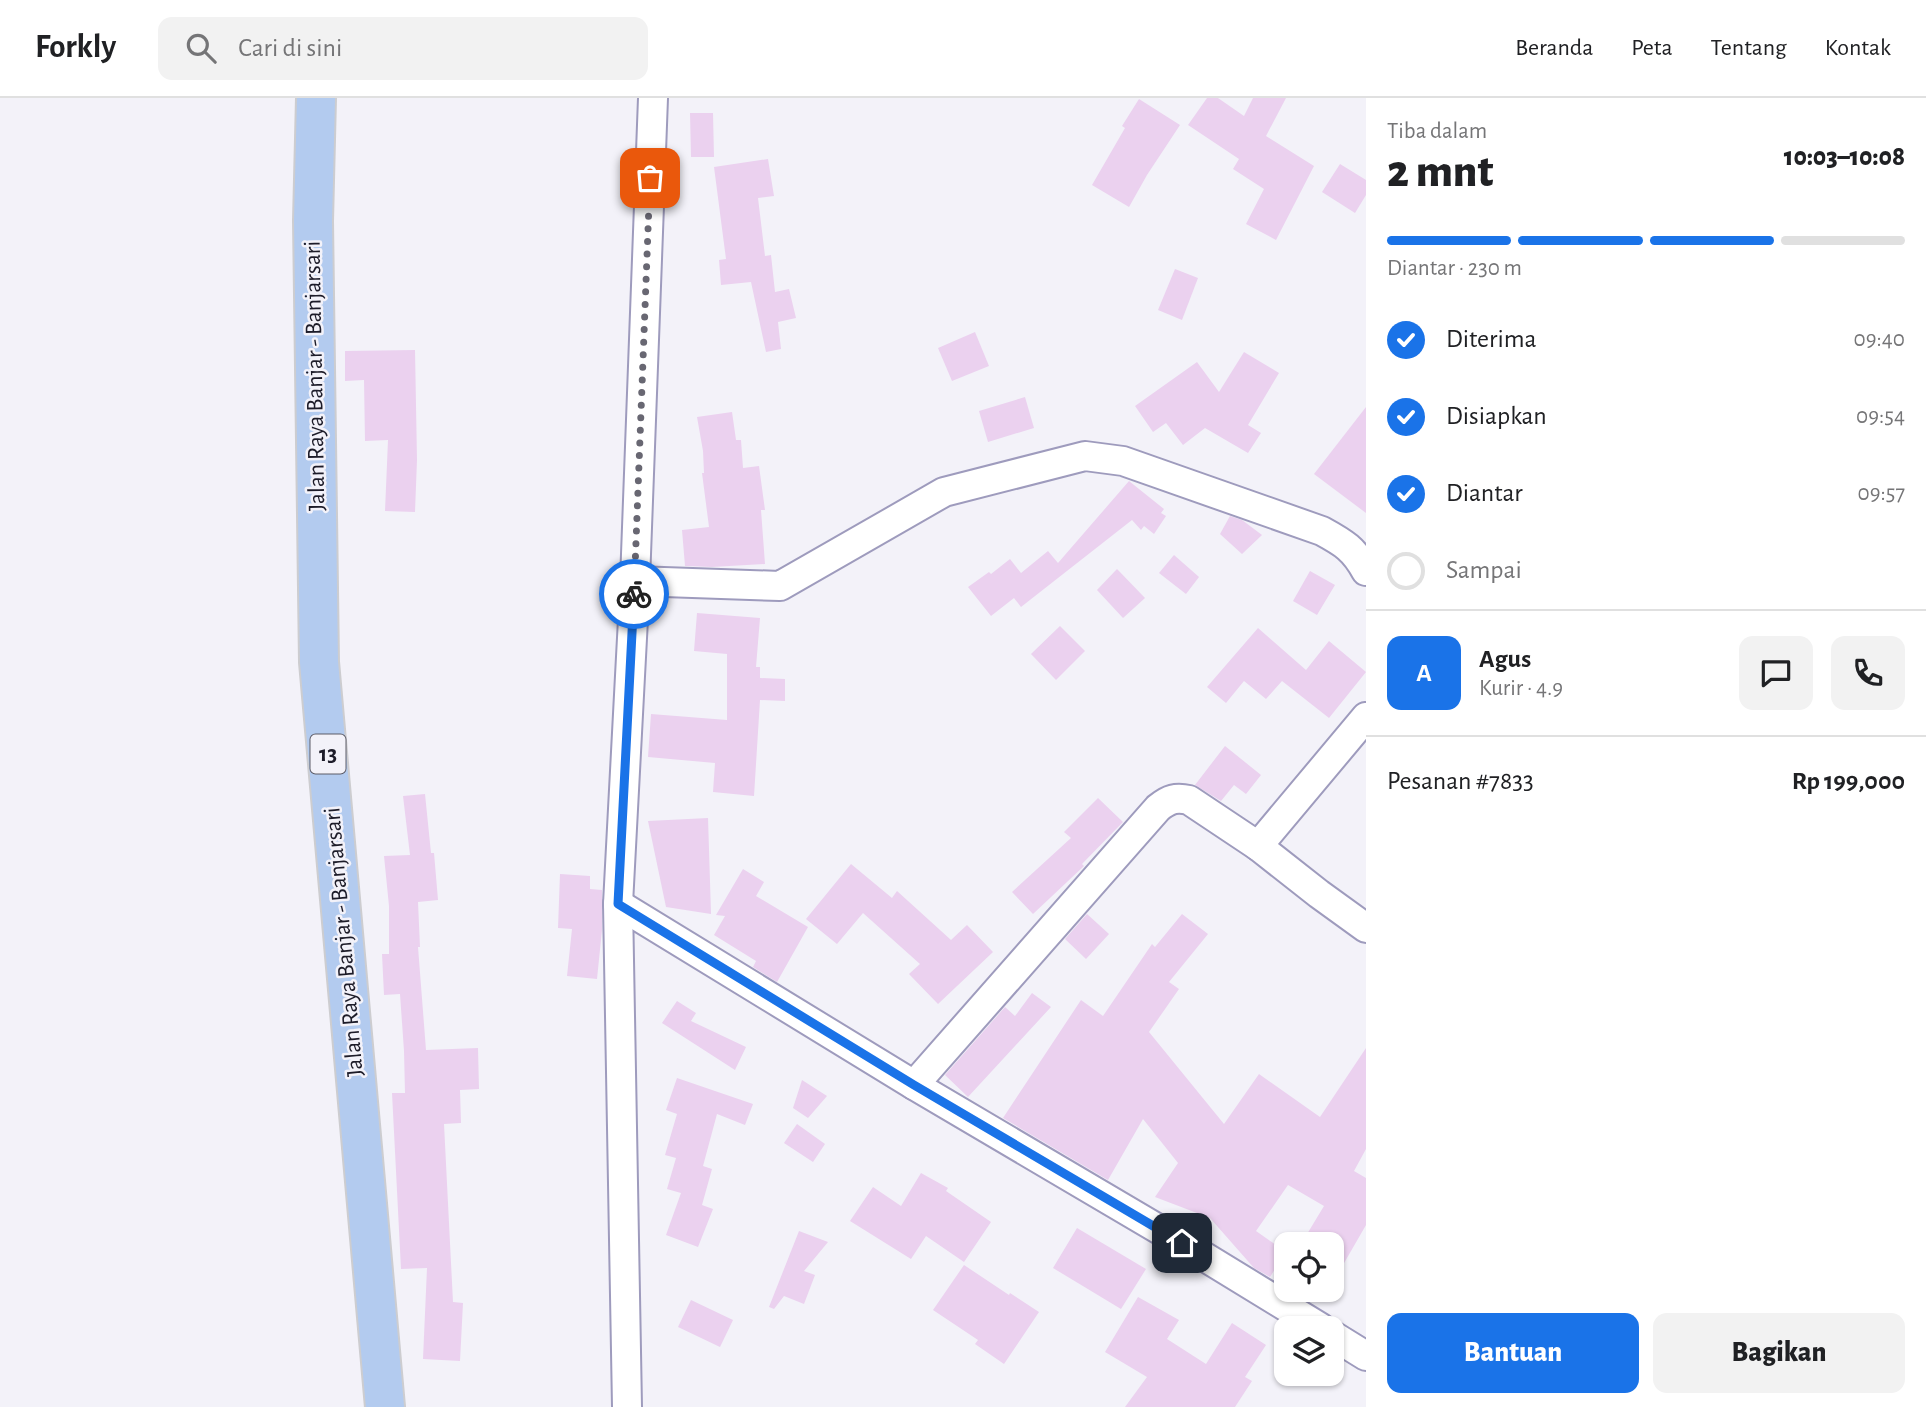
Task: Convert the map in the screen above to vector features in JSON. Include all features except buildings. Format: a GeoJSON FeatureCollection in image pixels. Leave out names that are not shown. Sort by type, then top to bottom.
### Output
{"type":"FeatureCollection","features":[{"type":"Feature","properties":{"kind":"highway","name":"Jalan Raya Banjar - Banjarsari"},"geometry":{"type":"LineString","coordinates":[[316,98],[313,221],[319,662],[385,1407]]}},
{"type":"Feature","properties":{"kind":"street"},"geometry":{"type":"LineString","coordinates":[[627,1407],[618,904],[635,581],[653,98]]}},
{"type":"Feature","properties":{"kind":"street"},"geometry":{"type":"LineString","coordinates":[[635,581],[780,586],[944,492],[1085,456],[1124,461],[1322,531],[1346,545],[1358,556],[1366,571]]}},
{"type":"Feature","properties":{"kind":"street"},"geometry":{"type":"LineString","coordinates":[[1258,846],[1366,717]]}},
{"type":"Feature","properties":{"kind":"street"},"geometry":{"type":"LineString","coordinates":[[914,1085],[1158,807],[1167,801],[1177,798],[1189,800],[1258,846],[1366,928]]}},
{"type":"Feature","properties":{"kind":"street"},"geometry":{"type":"LineString","coordinates":[[618,904],[914,1085],[1301,1316]]}},
{"type":"Feature","properties":{"kind":"street"},"geometry":{"type":"LineString","coordinates":[[1344,1342],[1366,1356]]}},
{"type":"Feature","properties":{"kind":"way so far"},"geometry":{"type":"LineString","coordinates":[[634,594],[650,178]]}},
{"type":"Feature","properties":{"kind":"route"},"geometry":{"type":"LineString","coordinates":[[634,594],[618,904],[914,1085],[1182,1243]]}}]}
